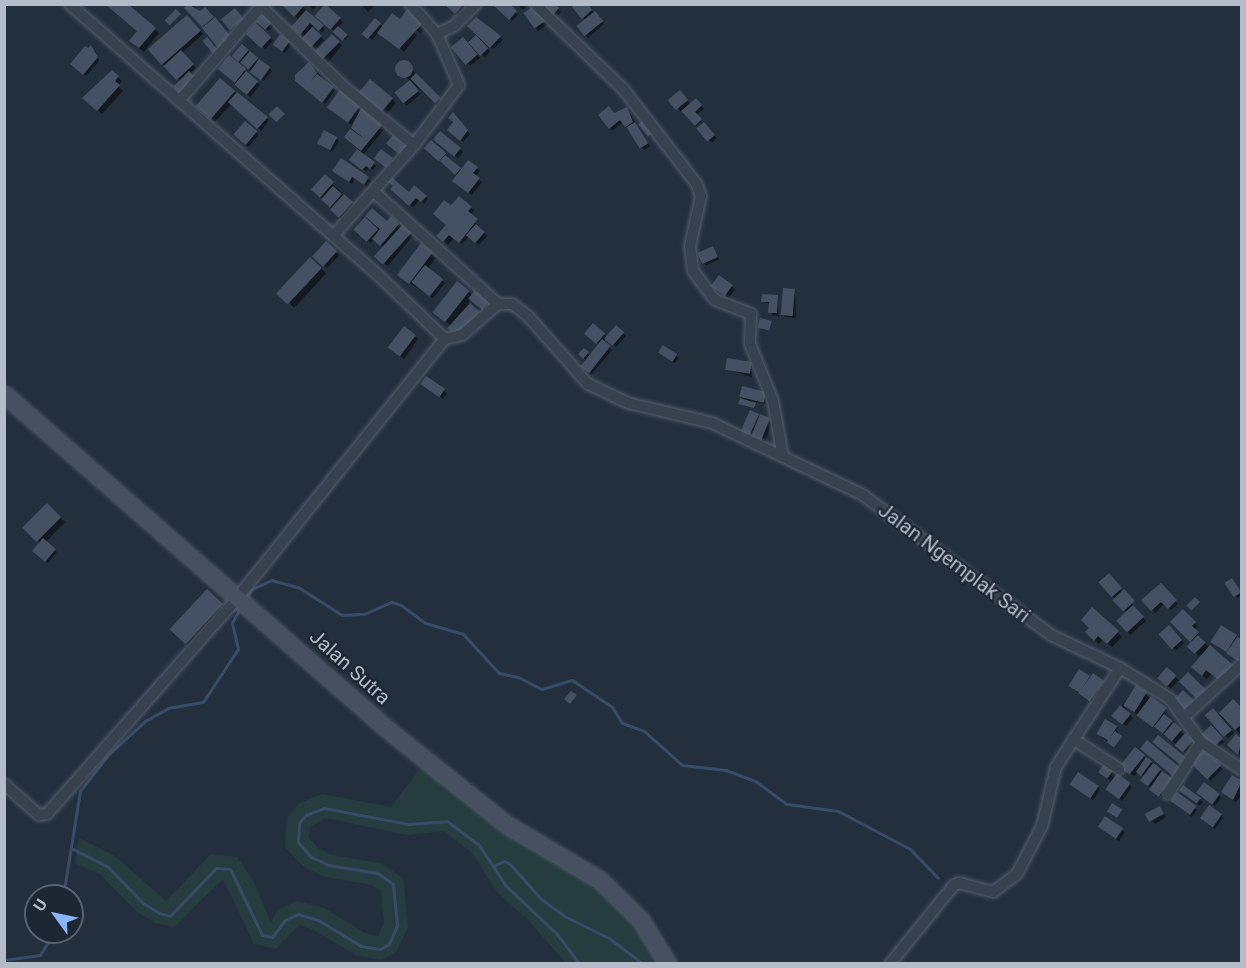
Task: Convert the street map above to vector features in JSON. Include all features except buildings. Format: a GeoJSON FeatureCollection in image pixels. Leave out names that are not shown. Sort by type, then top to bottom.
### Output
{"type":"FeatureCollection","features":[{"type":"Feature","properties":{"kind":"street"},"geometry":{"type":"LineString","coordinates":[[69,4],[333,236],[445,339]]}},
{"type":"Feature","properties":{"kind":"street"},"geometry":{"type":"LineString","coordinates":[[333,236],[414,145],[459,85],[437,34],[410,4]]}},
{"type":"Feature","properties":{"kind":"street"},"geometry":{"type":"LineString","coordinates":[[437,34],[454,26],[476,4]]}},
{"type":"Feature","properties":{"kind":"street"},"geometry":{"type":"LineString","coordinates":[[535,4],[624,90],[696,183],[701,196],[690,246],[693,271],[715,300],[751,314],[750,344],[773,401],[783,457]]}},
{"type":"Feature","properties":{"kind":"street"},"geometry":{"type":"LineString","coordinates":[[179,101],[261,5],[344,86],[414,145]]}},
{"type":"Feature","properties":{"kind":"street"},"geometry":{"type":"LineString","coordinates":[[4,784],[39,815],[46,814],[242,600],[445,339],[462,335],[498,304],[373,191]]}},
{"type":"Feature","properties":{"kind":"street","name":"Jalan Ngemplak Sari"},"geometry":{"type":"LineString","coordinates":[[498,304],[519,307],[588,384],[628,402],[712,423],[863,495],[1051,635],[1150,684],[1185,716],[1201,742]]}},
{"type":"Feature","properties":{"kind":"street","name":"Jalan Sutra"},"geometry":{"type":"LineString","coordinates":[[4,394],[387,729],[491,812],[600,880],[640,919],[667,962]]}},
{"type":"Feature","properties":{"kind":"street"},"geometry":{"type":"LineString","coordinates":[[890,963],[954,885],[959,883],[993,892],[1017,874],[1042,826],[1056,767],[1120,668]]}},
{"type":"Feature","properties":{"kind":"street"},"geometry":{"type":"LineString","coordinates":[[1185,716],[1240,668]]}},
{"type":"Feature","properties":{"kind":"street"},"geometry":{"type":"LineString","coordinates":[[1073,739],[1119,769]]}},
{"type":"Feature","properties":{"kind":"street"},"geometry":{"type":"LineString","coordinates":[[1168,794],[1201,742],[1242,770]]}},
{"type":"Feature","properties":{"kind":"green space"},"geometry":{"type":"Polygon","coordinates":[[[423,765],[585,874],[637,922],[661,964],[566,963],[528,920],[498,893],[471,852],[443,831],[407,835],[326,818],[310,827],[309,838],[318,848],[332,855],[381,863],[403,878],[408,927],[397,951],[382,960],[357,956],[314,930],[299,925],[276,949],[254,944],[223,879],[174,927],[155,923],[136,911],[101,875],[75,863],[79,838],[115,856],[166,901],[211,854],[237,857],[254,882],[271,923],[277,910],[297,901],[324,908],[365,933],[378,936],[384,923],[381,891],[372,885],[325,877],[304,867],[285,847],[287,818],[298,804],[322,794],[391,807],[423,765]]]}},
{"type":"Feature","properties":{"kind":"waterway"},"geometry":{"type":"LineString","coordinates":[[246,598],[252,589],[271,580],[298,587],[342,615],[364,614],[391,602],[401,605],[425,623],[463,634],[499,673],[518,677],[542,689],[572,680],[612,707],[622,723],[644,731],[682,765],[726,770],[755,781],[787,804],[838,811],[910,849],[938,878]]}},
{"type":"Feature","properties":{"kind":"waterway"},"geometry":{"type":"LineString","coordinates":[[65,884],[80,791],[108,755],[145,721],[168,708],[203,702],[238,649],[232,623],[241,606]]}},
{"type":"Feature","properties":{"kind":"waterway"},"geometry":{"type":"LineString","coordinates":[[73,849],[108,867],[143,903],[159,913],[170,916],[216,868],[230,869],[262,935],[272,937],[285,920],[298,914],[318,920],[361,946],[380,949],[389,944],[397,925],[393,884],[377,873],[329,865],[311,857],[298,842],[299,823],[306,815],[324,808],[408,824],[447,821],[479,845],[506,886],[557,934],[580,964]]}},
{"type":"Feature","properties":{"kind":"waterway"},"geometry":{"type":"LineString","coordinates":[[493,866],[504,861],[510,864],[541,899],[564,916],[609,938],[643,964]]}},
{"type":"Feature","properties":{"kind":"waterway"},"geometry":{"type":"LineString","coordinates":[[4,960],[40,955],[47,944]]}}]}
